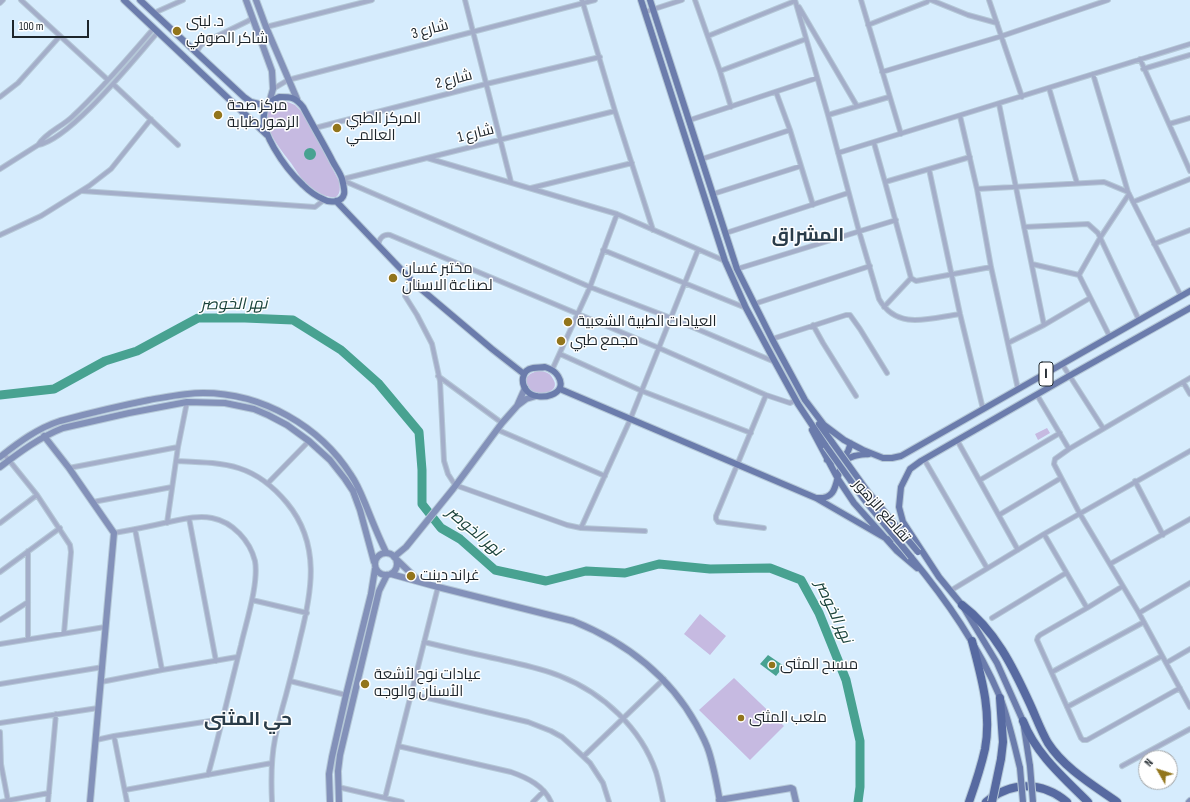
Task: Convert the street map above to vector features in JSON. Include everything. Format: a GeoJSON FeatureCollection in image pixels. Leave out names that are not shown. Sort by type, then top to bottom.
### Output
{"type":"FeatureCollection","features":[{"type":"Feature","properties":{"kind":"highway"},"geometry":{"type":"LineString","coordinates":[[962,605],[972,612],[996,639],[1014,669],[1048,742],[1059,757],[1117,802]]}},
{"type":"Feature","properties":{"kind":"highway"},"geometry":{"type":"LineString","coordinates":[[969,802],[985,750],[987,720],[984,690],[972,640]]}},
{"type":"Feature","properties":{"kind":"highway"},"geometry":{"type":"LineString","coordinates":[[992,802],[997,784],[1003,742],[1000,698]]}},
{"type":"Feature","properties":{"kind":"highway"},"geometry":{"type":"LineString","coordinates":[[1023,721],[1030,736],[1042,755],[1088,802]]}},
{"type":"Feature","properties":{"kind":"highway"},"geometry":{"type":"LineString","coordinates":[[986,802],[1002,791],[1019,786],[1037,787],[1055,794],[1066,802]]}},
{"type":"Feature","properties":{"kind":"main road"},"geometry":{"type":"LineString","coordinates":[[124,0],[267,135],[284,162],[302,184],[324,200],[331,202],[342,198],[344,194],[342,180],[315,128],[297,99],[287,97],[279,98],[272,101],[268,105],[264,113],[267,135]]}},
{"type":"Feature","properties":{"kind":"main road"},"geometry":{"type":"LineString","coordinates":[[140,0],[244,97],[251,102],[268,105]]}},
{"type":"Feature","properties":{"kind":"main road"},"geometry":{"type":"LineString","coordinates":[[641,0],[725,261],[746,308],[797,402],[826,446],[867,503],[933,583],[972,640],[1000,698],[1011,728],[1020,768],[1023,802]]}},
{"type":"Feature","properties":{"kind":"main road"},"geometry":{"type":"LineString","coordinates":[[650,0],[737,269],[754,304],[805,400],[832,442],[868,492],[940,577]]}},
{"type":"Feature","properties":{"kind":"main road"},"geometry":{"type":"LineString","coordinates":[[336,201],[379,248],[415,284],[524,374]]}},
{"type":"Feature","properties":{"kind":"main road","name":"١"},"geometry":{"type":"LineString","coordinates":[[870,454],[883,458],[901,456],[1190,291]]}},
{"type":"Feature","properties":{"kind":"main road"},"geometry":{"type":"LineString","coordinates":[[560,389],[816,498],[887,539],[895,539],[901,536],[904,528],[899,507],[901,487],[910,469],[957,440],[1190,308]]}},
{"type":"Feature","properties":{"kind":"main road"},"geometry":{"type":"LineString","coordinates":[[533,368],[545,368],[552,370],[560,381],[560,389],[551,395],[536,396],[530,394],[525,388],[522,380],[524,374],[533,368]]}},
{"type":"Feature","properties":{"kind":"main road"},"geometry":{"type":"LineString","coordinates":[[805,400],[824,425],[838,437],[870,454]]}},
{"type":"Feature","properties":{"kind":"main road","name":"تقاطع الزهور"},"geometry":{"type":"LineString","coordinates":[[797,402],[838,480],[862,513],[897,551],[933,583]]}},
{"type":"Feature","properties":{"kind":"main road"},"geometry":{"type":"LineString","coordinates":[[827,460],[834,462],[841,458],[849,450],[850,443]]}},
{"type":"Feature","properties":{"kind":"main road"},"geometry":{"type":"LineString","coordinates":[[816,498],[824,498],[831,494],[836,488],[840,467],[847,460],[856,456],[870,454]]}},
{"type":"Feature","properties":{"kind":"main road"},"geometry":{"type":"LineString","coordinates":[[903,522],[940,577],[962,605],[997,663],[1023,721],[1030,766],[1033,802]]}},
{"type":"Feature","properties":{"kind":"main road"},"geometry":{"type":"LineString","coordinates":[[897,551],[898,544],[902,539],[906,536],[912,536]]}},
{"type":"Feature","properties":{"kind":"street"},"geometry":{"type":"LineString","coordinates":[[21,0],[108,80]]}},
{"type":"Feature","properties":{"kind":"street"},"geometry":{"type":"LineString","coordinates":[[154,13],[183,0]]}},
{"type":"Feature","properties":{"kind":"street"},"geometry":{"type":"LineString","coordinates":[[246,0],[272,71],[273,89],[268,105]]}},
{"type":"Feature","properties":{"kind":"street"},"geometry":{"type":"LineString","coordinates":[[256,0],[297,99]]}},
{"type":"Feature","properties":{"kind":"street"},"geometry":{"type":"LineString","coordinates":[[266,27],[372,0]]}},
{"type":"Feature","properties":{"kind":"street"},"geometry":{"type":"LineString","coordinates":[[465,0],[511,182]]}},
{"type":"Feature","properties":{"kind":"street","name":"شارع 3"},"geometry":{"type":"LineString","coordinates":[[273,89],[288,80],[582,2],[595,0]]}},
{"type":"Feature","properties":{"kind":"street"},"geometry":{"type":"LineString","coordinates":[[645,12],[682,0]]}},
{"type":"Feature","properties":{"kind":"street"},"geometry":{"type":"LineString","coordinates":[[695,0],[720,70],[731,107]]}},
{"type":"Feature","properties":{"kind":"street"},"geometry":{"type":"LineString","coordinates":[[708,36],[796,0]]}},
{"type":"Feature","properties":{"kind":"street"},"geometry":{"type":"LineString","coordinates":[[796,0],[848,193],[879,299],[884,307],[897,316],[910,320],[960,314]]}},
{"type":"Feature","properties":{"kind":"street"},"geometry":{"type":"LineString","coordinates":[[796,0],[857,106]]}},
{"type":"Feature","properties":{"kind":"street"},"geometry":{"type":"LineString","coordinates":[[861,0],[901,134]]}},
{"type":"Feature","properties":{"kind":"street"},"geometry":{"type":"LineString","coordinates":[[868,25],[930,0],[968,15],[997,23]]}},
{"type":"Feature","properties":{"kind":"street"},"geometry":{"type":"LineString","coordinates":[[989,0],[1022,97]]}},
{"type":"Feature","properties":{"kind":"street"},"geometry":{"type":"LineString","coordinates":[[882,72],[1002,36],[1108,0]]}},
{"type":"Feature","properties":{"kind":"street"},"geometry":{"type":"LineString","coordinates":[[582,2],[653,230]]}},
{"type":"Feature","properties":{"kind":"street"},"geometry":{"type":"LineString","coordinates":[[196,53],[201,45],[209,40],[252,18]]}},
{"type":"Feature","properties":{"kind":"street"},"geometry":{"type":"LineString","coordinates":[[0,169],[38,145],[42,139],[73,117],[156,30]]}},
{"type":"Feature","properties":{"kind":"street"},"geometry":{"type":"LineString","coordinates":[[38,145],[45,144],[74,124],[113,84],[156,30]]}},
{"type":"Feature","properties":{"kind":"street"},"geometry":{"type":"LineString","coordinates":[[0,97],[18,83],[60,36]]}},
{"type":"Feature","properties":{"kind":"street"},"geometry":{"type":"LineString","coordinates":[[720,70],[806,39]]}},
{"type":"Feature","properties":{"kind":"street"},"geometry":{"type":"LineString","coordinates":[[838,153],[1190,44]]}},
{"type":"Feature","properties":{"kind":"street"},"geometry":{"type":"LineString","coordinates":[[1143,69],[1190,55]]}},
{"type":"Feature","properties":{"kind":"street","name":"شارع 2"},"geometry":{"type":"LineString","coordinates":[[315,128],[486,84],[600,57]]}},
{"type":"Feature","properties":{"kind":"street"},"geometry":{"type":"LineString","coordinates":[[1140,59],[1143,69],[1190,171]]}},
{"type":"Feature","properties":{"kind":"street"},"geometry":{"type":"LineString","coordinates":[[1093,74],[1129,193],[1180,296]]}},
{"type":"Feature","properties":{"kind":"street"},"geometry":{"type":"LineString","coordinates":[[690,120],[817,78]]}},
{"type":"Feature","properties":{"kind":"street"},"geometry":{"type":"LineString","coordinates":[[113,84],[178,145]]}},
{"type":"Feature","properties":{"kind":"street"},"geometry":{"type":"LineString","coordinates":[[1050,88],[1077,184]]}},
{"type":"Feature","properties":{"kind":"street"},"geometry":{"type":"LineString","coordinates":[[776,92],[790,130],[813,205]]}},
{"type":"Feature","properties":{"kind":"street"},"geometry":{"type":"LineString","coordinates":[[828,115],[889,97]]}},
{"type":"Feature","properties":{"kind":"street"},"geometry":{"type":"LineString","coordinates":[[999,104],[1044,325]]}},
{"type":"Feature","properties":{"kind":"street","name":"شارع 1"},"geometry":{"type":"LineString","coordinates":[[342,180],[615,111]]}},
{"type":"Feature","properties":{"kind":"street"},"geometry":{"type":"LineString","coordinates":[[960,116],[977,189],[991,267],[1018,389]]}},
{"type":"Feature","properties":{"kind":"street"},"geometry":{"type":"LineString","coordinates":[[1169,124],[1190,118]]}},
{"type":"Feature","properties":{"kind":"street"},"geometry":{"type":"LineString","coordinates":[[0,235],[41,216],[82,191],[111,169],[151,119]]}},
{"type":"Feature","properties":{"kind":"street"},"geometry":{"type":"LineString","coordinates":[[702,159],[790,130]]}},
{"type":"Feature","properties":{"kind":"street"},"geometry":{"type":"LineString","coordinates":[[874,143],[886,182],[911,278],[916,281],[991,267]]}},
{"type":"Feature","properties":{"kind":"street"},"geometry":{"type":"LineString","coordinates":[[886,182],[970,157]]}},
{"type":"Feature","properties":{"kind":"street"},"geometry":{"type":"LineString","coordinates":[[427,158],[617,214],[725,261]]}},
{"type":"Feature","properties":{"kind":"street"},"geometry":{"type":"LineString","coordinates":[[531,188],[632,163]]}},
{"type":"Feature","properties":{"kind":"street"},"geometry":{"type":"LineString","coordinates":[[713,194],[801,166]]}},
{"type":"Feature","properties":{"kind":"street"},"geometry":{"type":"LineString","coordinates":[[929,169],[951,274],[983,409]]}},
{"type":"Feature","properties":{"kind":"street"},"geometry":{"type":"LineString","coordinates":[[1133,202],[1190,179]]}},
{"type":"Feature","properties":{"kind":"street"},"geometry":{"type":"LineString","coordinates":[[342,180],[590,287],[671,318],[775,362]]}},
{"type":"Feature","properties":{"kind":"street"},"geometry":{"type":"LineString","coordinates":[[977,189],[1104,182],[1129,193]]}},
{"type":"Feature","properties":{"kind":"street"},"geometry":{"type":"LineString","coordinates":[[82,191],[315,207],[324,200]]}},
{"type":"Feature","properties":{"kind":"street"},"geometry":{"type":"LineString","coordinates":[[726,233],[848,193]]}},
{"type":"Feature","properties":{"kind":"street"},"geometry":{"type":"LineString","coordinates":[[1079,275],[1100,238],[1129,193]]}},
{"type":"Feature","properties":{"kind":"street"},"geometry":{"type":"LineString","coordinates":[[552,370],[590,287],[617,214]]}},
{"type":"Feature","properties":{"kind":"street"},"geometry":{"type":"LineString","coordinates":[[737,269],[896,220]]}},
{"type":"Feature","properties":{"kind":"street"},"geometry":{"type":"LineString","coordinates":[[1024,227],[1088,224],[1098,233],[1139,320]]}},
{"type":"Feature","properties":{"kind":"street"},"geometry":{"type":"LineString","coordinates":[[1154,244],[1190,230]]}},
{"type":"Feature","properties":{"kind":"street"},"geometry":{"type":"LineString","coordinates":[[379,248],[381,238],[385,235],[390,235],[659,348],[766,395],[790,403],[797,402]]}},
{"type":"Feature","properties":{"kind":"street"},"geometry":{"type":"LineString","coordinates":[[603,250],[746,308]]}},
{"type":"Feature","properties":{"kind":"street"},"geometry":{"type":"LineString","coordinates":[[581,528],[630,420],[698,250]]}},
{"type":"Feature","properties":{"kind":"street"},"geometry":{"type":"LineString","coordinates":[[1032,264],[1079,275]]}},
{"type":"Feature","properties":{"kind":"street"},"geometry":{"type":"LineString","coordinates":[[754,304],[870,266]]}},
{"type":"Feature","properties":{"kind":"street"},"geometry":{"type":"LineString","coordinates":[[1079,275],[1110,336]]}},
{"type":"Feature","properties":{"kind":"street"},"geometry":{"type":"LineString","coordinates":[[884,307],[911,278]]}},
{"type":"Feature","properties":{"kind":"street"},"geometry":{"type":"LineString","coordinates":[[415,284],[405,296],[432,344],[438,376],[443,457],[445,468],[454,487],[567,525],[581,528],[644,531]]}},
{"type":"Feature","properties":{"kind":"street"},"geometry":{"type":"LineString","coordinates":[[1008,343],[1044,325],[1090,298]]}},
{"type":"Feature","properties":{"kind":"street"},"geometry":{"type":"LineString","coordinates":[[772,339],[813,325],[850,315],[887,373]]}},
{"type":"Feature","properties":{"kind":"street"},"geometry":{"type":"LineString","coordinates":[[813,325],[822,343],[856,396]]}},
{"type":"Feature","properties":{"kind":"street"},"geometry":{"type":"LineString","coordinates":[[560,354],[642,391],[751,433]]}},
{"type":"Feature","properties":{"kind":"street"},"geometry":{"type":"LineString","coordinates":[[1062,364],[1103,428]]}},
{"type":"Feature","properties":{"kind":"street"},"geometry":{"type":"LineString","coordinates":[[438,376],[502,423]]}},
{"type":"Feature","properties":{"kind":"street"},"geometry":{"type":"LineString","coordinates":[[1190,378],[1103,428],[1054,461],[1054,464],[1080,514],[1139,613],[1190,707]]}},
{"type":"Feature","properties":{"kind":"street"},"geometry":{"type":"LineString","coordinates":[[1183,382],[1190,394]]}},
{"type":"Feature","properties":{"kind":"street"},"geometry":{"type":"LineString","coordinates":[[517,406],[525,388]]}},
{"type":"Feature","properties":{"kind":"street"},"geometry":{"type":"LineString","coordinates":[[64,633],[71,552],[70,545],[37,495],[9,460],[2,455],[32,434],[51,424],[127,404],[180,394],[203,393],[245,398],[279,411],[292,418],[314,434],[344,465],[358,487],[386,552],[395,558],[420,582]]}},
{"type":"Feature","properties":{"kind":"street"},"geometry":{"type":"LineString","coordinates":[[764,528],[718,522],[716,520],[716,516],[766,395]]}},
{"type":"Feature","properties":{"kind":"street"},"geometry":{"type":"LineString","coordinates":[[1037,395],[1069,450]]}},
{"type":"Feature","properties":{"kind":"street"},"geometry":{"type":"LineString","coordinates":[[395,558],[406,547],[454,487],[502,423],[517,406],[526,399],[536,396]]}},
{"type":"Feature","properties":{"kind":"street"},"geometry":{"type":"LineString","coordinates":[[167,523],[178,447],[187,402]]}},
{"type":"Feature","properties":{"kind":"street"},"geometry":{"type":"LineString","coordinates":[[0,467],[44,436],[63,428],[187,402],[224,403],[254,409],[282,422],[309,441],[330,460],[353,491],[360,510],[375,569],[371,594],[332,757],[329,774],[330,802]]}},
{"type":"Feature","properties":{"kind":"street"},"geometry":{"type":"LineString","coordinates":[[127,404],[129,414]]}},
{"type":"Feature","properties":{"kind":"street"},"geometry":{"type":"LineString","coordinates":[[498,430],[605,476]]}},
{"type":"Feature","properties":{"kind":"street"},"geometry":{"type":"LineString","coordinates":[[980,480],[1060,433]]}},
{"type":"Feature","properties":{"kind":"street"},"geometry":{"type":"LineString","coordinates":[[44,436],[69,468],[114,533],[90,802]]}},
{"type":"Feature","properties":{"kind":"street"},"geometry":{"type":"LineString","coordinates":[[957,440],[1018,550]]}},
{"type":"Feature","properties":{"kind":"street"},"geometry":{"type":"LineString","coordinates":[[268,483],[309,441]]}},
{"type":"Feature","properties":{"kind":"street"},"geometry":{"type":"LineString","coordinates":[[69,468],[178,447]]}},
{"type":"Feature","properties":{"kind":"street"},"geometry":{"type":"LineString","coordinates":[[950,590],[1135,481],[1190,451]]}},
{"type":"Feature","properties":{"kind":"street"},"geometry":{"type":"LineString","coordinates":[[924,459],[987,568]]}},
{"type":"Feature","properties":{"kind":"street"},"geometry":{"type":"LineString","coordinates":[[177,461],[211,462],[230,465],[259,476],[268,483],[294,511],[306,538],[311,561],[312,575],[310,592],[307,613],[275,739],[272,764],[272,802]]}},
{"type":"Feature","properties":{"kind":"street"},"geometry":{"type":"LineString","coordinates":[[999,515],[1061,478]]}},
{"type":"Feature","properties":{"kind":"street"},"geometry":{"type":"LineString","coordinates":[[1135,481],[1163,535]]}},
{"type":"Feature","properties":{"kind":"street"},"geometry":{"type":"LineString","coordinates":[[93,502],[172,487]]}},
{"type":"Feature","properties":{"kind":"street"},"geometry":{"type":"LineString","coordinates":[[0,523],[37,495]]}},
{"type":"Feature","properties":{"kind":"street"},"geometry":{"type":"LineString","coordinates":[[114,533],[189,518],[214,518],[226,523],[236,530],[245,539],[251,550],[255,562],[256,574],[252,600],[208,775]]}},
{"type":"Feature","properties":{"kind":"street"},"geometry":{"type":"LineString","coordinates":[[189,518],[216,660]]}},
{"type":"Feature","properties":{"kind":"street"},"geometry":{"type":"LineString","coordinates":[[1110,564],[1190,519]]}},
{"type":"Feature","properties":{"kind":"street"},"geometry":{"type":"LineString","coordinates":[[0,572],[60,528]]}},
{"type":"Feature","properties":{"kind":"street"},"geometry":{"type":"LineString","coordinates":[[134,529],[162,670]]}},
{"type":"Feature","properties":{"kind":"street"},"geometry":{"type":"LineString","coordinates":[[1044,534],[1087,608]]}},
{"type":"Feature","properties":{"kind":"street"},"geometry":{"type":"LineString","coordinates":[[369,542],[374,543],[378,541],[379,537]]}},
{"type":"Feature","properties":{"kind":"street"},"geometry":{"type":"LineString","coordinates":[[28,551],[28,639]]}},
{"type":"Feature","properties":{"kind":"street"},"geometry":{"type":"LineString","coordinates":[[374,562],[380,554],[386,552]]}},
{"type":"Feature","properties":{"kind":"street"},"geometry":{"type":"LineString","coordinates":[[339,802],[338,771],[340,756],[379,591],[389,575],[396,569],[397,566],[395,558]]}},
{"type":"Feature","properties":{"kind":"street"},"geometry":{"type":"LineString","coordinates":[[375,569],[380,574],[420,582],[558,617],[588,627],[611,639],[631,652],[664,679],[683,703],[700,732],[710,758],[719,801],[791,788],[794,790],[796,802]]}},
{"type":"Feature","properties":{"kind":"street"},"geometry":{"type":"LineString","coordinates":[[992,618],[1066,572]]}},
{"type":"Feature","properties":{"kind":"street"},"geometry":{"type":"LineString","coordinates":[[1139,613],[1190,583]]}},
{"type":"Feature","properties":{"kind":"street"},"geometry":{"type":"LineString","coordinates":[[1123,586],[1037,640],[1081,738],[1083,740],[1087,740],[1180,688]]}},
{"type":"Feature","properties":{"kind":"street"},"geometry":{"type":"LineString","coordinates":[[385,798],[438,587]]}},
{"type":"Feature","properties":{"kind":"street"},"geometry":{"type":"LineString","coordinates":[[252,600],[307,613]]}},
{"type":"Feature","properties":{"kind":"street"},"geometry":{"type":"LineString","coordinates":[[0,620],[28,602]]}},
{"type":"Feature","properties":{"kind":"street"},"geometry":{"type":"LineString","coordinates":[[1052,672],[1144,622]]}},
{"type":"Feature","properties":{"kind":"street"},"geometry":{"type":"LineString","coordinates":[[0,644],[105,627]]}},
{"type":"Feature","properties":{"kind":"street"},"geometry":{"type":"LineString","coordinates":[[424,642],[527,666],[561,677],[595,694],[610,705],[623,718],[640,740],[652,763],[659,782],[663,802]]}},
{"type":"Feature","properties":{"kind":"street"},"geometry":{"type":"LineString","coordinates":[[1166,663],[1190,649]]}},
{"type":"Feature","properties":{"kind":"street"},"geometry":{"type":"LineString","coordinates":[[1067,707],[1162,656]]}},
{"type":"Feature","properties":{"kind":"street"},"geometry":{"type":"LineString","coordinates":[[101,682],[238,657]]}},
{"type":"Feature","properties":{"kind":"street"},"geometry":{"type":"LineString","coordinates":[[0,684],[102,667]]}},
{"type":"Feature","properties":{"kind":"street"},"geometry":{"type":"LineString","coordinates":[[584,756],[664,679]]}},
{"type":"Feature","properties":{"kind":"street"},"geometry":{"type":"LineString","coordinates":[[290,681],[346,695]]}},
{"type":"Feature","properties":{"kind":"street"},"geometry":{"type":"LineString","coordinates":[[411,694],[528,722],[562,737],[590,763],[603,783],[609,802]]}},
{"type":"Feature","properties":{"kind":"street"},"geometry":{"type":"LineString","coordinates":[[0,723],[98,708]]}},
{"type":"Feature","properties":{"kind":"street"},"geometry":{"type":"LineString","coordinates":[[48,802],[56,714]]}},
{"type":"Feature","properties":{"kind":"street"},"geometry":{"type":"LineString","coordinates":[[96,740],[223,719]]}},
{"type":"Feature","properties":{"kind":"street"},"geometry":{"type":"LineString","coordinates":[[1122,766],[1190,729]]}},
{"type":"Feature","properties":{"kind":"street"},"geometry":{"type":"LineString","coordinates":[[0,732],[1,764],[8,801]]}},
{"type":"Feature","properties":{"kind":"street"},"geometry":{"type":"LineString","coordinates":[[114,736],[127,802]]}},
{"type":"Feature","properties":{"kind":"street"},"geometry":{"type":"LineString","coordinates":[[398,746],[511,772],[538,786],[544,791],[551,802]]}},
{"type":"Feature","properties":{"kind":"street"},"geometry":{"type":"LineString","coordinates":[[125,790],[272,764]]}},
{"type":"Feature","properties":{"kind":"street"},"geometry":{"type":"LineString","coordinates":[[338,787],[402,802]]}},
{"type":"Feature","properties":{"kind":"street"},"geometry":{"type":"LineString","coordinates":[[533,802],[544,791]]}},
{"type":"Feature","properties":{"kind":"street"},"geometry":{"type":"LineString","coordinates":[[0,802],[49,793]]}},
{"type":"Feature","properties":{"kind":"shaded area"},"geometry":{"type":"Polygon","coordinates":[[[283,100],[295,105],[303,113],[339,181],[340,188],[336,197],[324,195],[316,191],[304,181],[272,136],[267,121],[267,113],[273,104],[283,100]]]}},
{"type":"Feature","properties":{"kind":"shaded area"},"geometry":{"type":"Polygon","coordinates":[[[308,148],[312,148],[316,154],[312,160],[308,160],[304,156],[304,152],[308,148]]]}},
{"type":"Feature","properties":{"kind":"shaded area"},"geometry":{"type":"Polygon","coordinates":[[[537,371],[546,372],[552,377],[555,384],[554,388],[542,393],[529,390],[526,384],[526,378],[530,374],[537,371]]]}},
{"type":"Feature","properties":{"kind":"shaded area"},"geometry":{"type":"Polygon","coordinates":[[[1047,428],[1050,433],[1038,440],[1035,434],[1047,428]]]}},
{"type":"Feature","properties":{"kind":"shaded area"},"geometry":{"type":"Polygon","coordinates":[[[700,614],[726,636],[710,655],[684,634],[700,614]]]}},
{"type":"Feature","properties":{"kind":"shaded area","name":"مسبح المثنى"},"geometry":{"type":"Polygon","coordinates":[[[768,655],[784,666],[776,676],[760,664],[768,655]]]}},
{"type":"Feature","properties":{"kind":"shaded area","name":"ملعب المثنى"},"geometry":{"type":"Polygon","coordinates":[[[734,678],[784,726],[750,760],[699,710],[734,678]]]}},
{"type":"Feature","properties":{"kind":"waterway","name":"نهر الخوصر"},"geometry":{"type":"LineString","coordinates":[[0,395],[54,389],[105,361],[137,351],[198,318],[293,320],[341,350],[378,383],[419,432],[422,470],[422,504],[441,528],[460,539],[495,570],[546,581],[586,571],[625,573],[659,564],[710,569],[770,568],[801,580],[819,613],[846,680],[860,741],[860,787],[858,802]]}},
{"type":"Feature","properties":{"kind":"place","name":"د. لبنى شاكر الصوفي"},"geometry":{"type":"Point","coordinates":[177,31]}},
{"type":"Feature","properties":{"kind":"place","name":"مركز صحة الزهور طبابة"},"geometry":{"type":"Point","coordinates":[218,115]}},
{"type":"Feature","properties":{"kind":"place","name":"المركز الطبي العالمي"},"geometry":{"type":"Point","coordinates":[337,128]}},
{"type":"Feature","properties":{"kind":"place","name":"مختبر غسان لصناعة الاسنان"},"geometry":{"type":"Point","coordinates":[393,278]}},
{"type":"Feature","properties":{"kind":"place","name":"العيادات الطبية الشعبية"},"geometry":{"type":"Point","coordinates":[568,322]}},
{"type":"Feature","properties":{"kind":"place","name":"مجمع طبي"},"geometry":{"type":"Point","coordinates":[561,341]}},
{"type":"Feature","properties":{"kind":"place","name":"غراند دينت"},"geometry":{"type":"Point","coordinates":[411,576]}},
{"type":"Feature","properties":{"kind":"place","name":"مسبح المثنى"},"geometry":{"type":"Point","coordinates":[772,665]}},
{"type":"Feature","properties":{"kind":"place","name":"عيادات نوح لأشعة الأسنان والوجه"},"geometry":{"type":"Point","coordinates":[365,684]}},
{"type":"Feature","properties":{"kind":"place","name":"ملعب المثنى"},"geometry":{"type":"Point","coordinates":[741,718]}},
{"type":"Feature","properties":{"kind":"district","name":"المشراق"},"geometry":{"type":"Point","coordinates":[808,236]}},
{"type":"Feature","properties":{"kind":"district","name":"حي المثنى"},"geometry":{"type":"Point","coordinates":[248,720]}}]}
